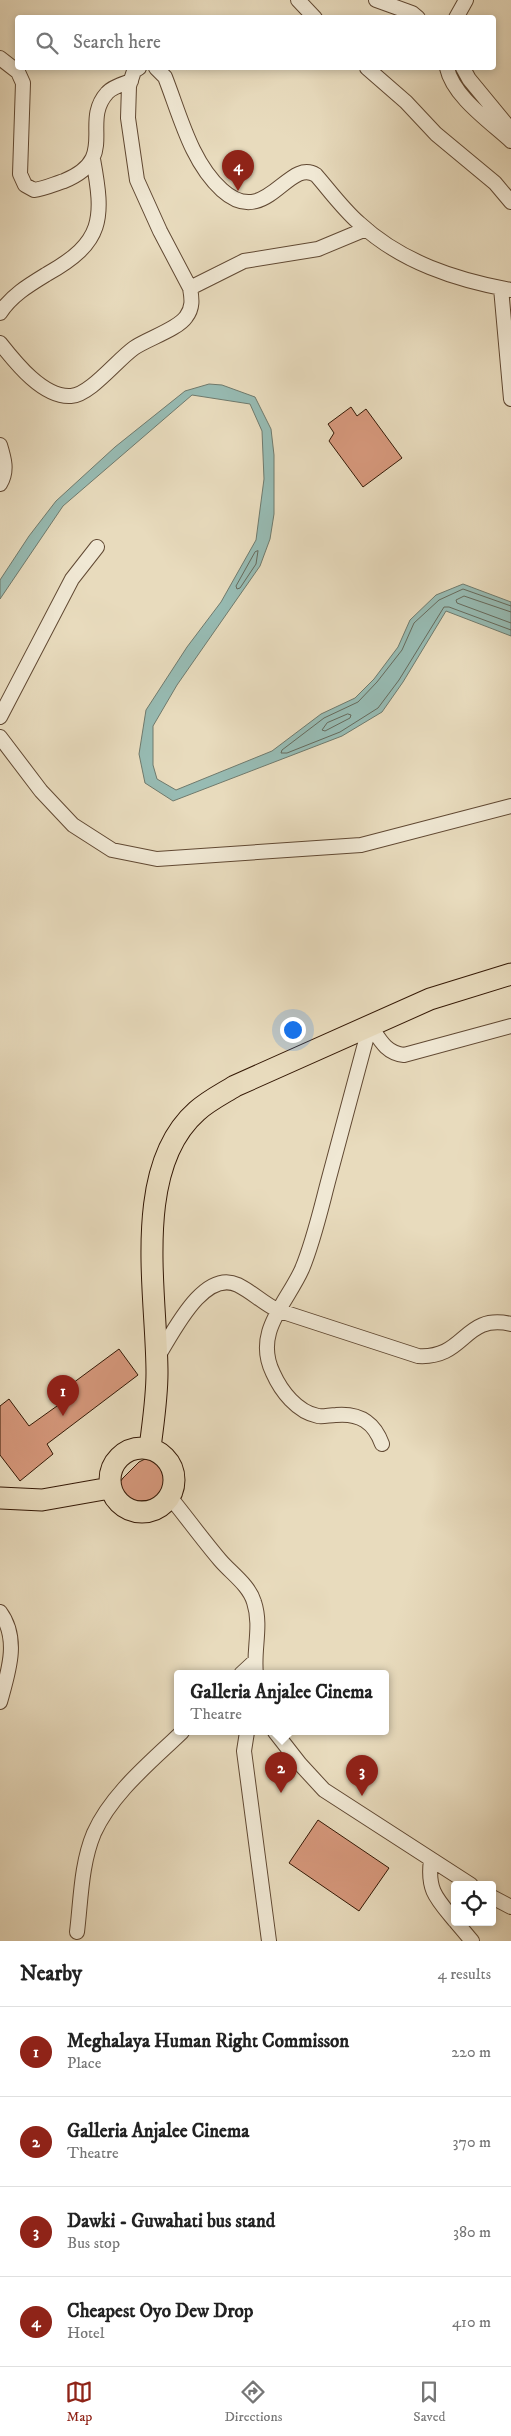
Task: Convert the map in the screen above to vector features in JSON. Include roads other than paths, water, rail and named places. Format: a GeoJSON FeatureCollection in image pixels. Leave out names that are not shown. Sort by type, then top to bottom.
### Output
{"type":"FeatureCollection","features":[{"type":"Feature","properties":{"kind":"highway"},"geometry":{"type":"LineString","coordinates":[[150,1448],[155,1407],[157,1358],[152,1229],[154,1201],[160,1175],[182,1128],[206,1103],[235,1086],[430,999],[511,974]]}},
{"type":"Feature","properties":{"kind":"highway"},"geometry":{"type":"LineString","coordinates":[[150,1448],[163,1456],[172,1468],[174,1477],[170,1497],[156,1510],[137,1512],[120,1504],[110,1488],[109,1479],[116,1461],[131,1450],[150,1448]]}},
{"type":"Feature","properties":{"kind":"highway"},"geometry":{"type":"LineString","coordinates":[[0,1498],[42,1500],[110,1488]]}},
{"type":"Feature","properties":{"kind":"street"},"geometry":{"type":"LineString","coordinates":[[298,0],[312,15]]}},
{"type":"Feature","properties":{"kind":"street"},"geometry":{"type":"LineString","coordinates":[[376,0],[414,15]]}},
{"type":"Feature","properties":{"kind":"street"},"geometry":{"type":"LineString","coordinates":[[458,15],[466,0]]}},
{"type":"Feature","properties":{"kind":"street"},"geometry":{"type":"LineString","coordinates":[[0,58],[15,70]]}},
{"type":"Feature","properties":{"kind":"street"},"geometry":{"type":"LineString","coordinates":[[15,70],[23,83],[20,174],[25,185],[34,190],[41,189],[82,172],[93,159]]}},
{"type":"Feature","properties":{"kind":"street"},"geometry":{"type":"LineString","coordinates":[[0,342],[26,374],[48,389],[62,395],[72,396],[81,393],[92,385],[134,348],[185,319],[192,299],[190,288],[160,231],[137,180],[128,118],[131,81],[135,70]]}},
{"type":"Feature","properties":{"kind":"street"},"geometry":{"type":"LineString","coordinates":[[158,70],[165,78],[196,154],[221,190],[233,198],[243,201],[262,200],[279,190],[300,171],[310,171],[366,229],[395,251],[420,264],[454,276],[506,289],[511,399]]}},
{"type":"Feature","properties":{"kind":"street"},"geometry":{"type":"LineString","coordinates":[[369,70],[406,102],[436,134],[495,183],[511,202]]}},
{"type":"Feature","properties":{"kind":"street"},"geometry":{"type":"LineString","coordinates":[[448,70],[450,80],[462,97],[511,141]]}},
{"type":"Feature","properties":{"kind":"street"},"geometry":{"type":"LineString","coordinates":[[464,70],[469,79],[511,130]]}},
{"type":"Feature","properties":{"kind":"street"},"geometry":{"type":"LineString","coordinates":[[0,313],[8,302],[31,283],[70,261],[87,245],[97,221],[99,194],[93,159],[97,120],[105,95],[110,90],[131,81]]}},
{"type":"Feature","properties":{"kind":"street"},"geometry":{"type":"LineString","coordinates":[[190,288],[244,261],[318,249],[366,229]]}},
{"type":"Feature","properties":{"kind":"street"},"geometry":{"type":"LineString","coordinates":[[0,444],[5,464],[4,477],[0,484]]}},
{"type":"Feature","properties":{"kind":"street"},"geometry":{"type":"LineString","coordinates":[[0,716],[72,579],[97,547]]}},
{"type":"Feature","properties":{"kind":"street"},"geometry":{"type":"LineString","coordinates":[[0,737],[41,791],[73,825],[112,850],[157,859],[361,845],[511,806]]}},
{"type":"Feature","properties":{"kind":"street"},"geometry":{"type":"LineString","coordinates":[[370,1025],[388,1050],[394,1054],[404,1055],[511,1026]]}},
{"type":"Feature","properties":{"kind":"street"},"geometry":{"type":"LineString","coordinates":[[370,1025],[312,1240],[292,1290],[277,1310],[269,1330],[268,1352],[272,1372],[287,1397],[306,1412],[319,1417],[354,1414],[366,1420],[377,1431],[382,1444]]}},
{"type":"Feature","properties":{"kind":"street"},"geometry":{"type":"LineString","coordinates":[[157,1358],[197,1298],[209,1286],[223,1281],[237,1284],[277,1310],[418,1356],[432,1357],[451,1350],[477,1326],[486,1322],[498,1321],[511,1324]]}},
{"type":"Feature","properties":{"kind":"street"},"geometry":{"type":"LineString","coordinates":[[170,1497],[222,1562],[246,1587],[254,1601],[258,1631],[255,1668]]}},
{"type":"Feature","properties":{"kind":"street"},"geometry":{"type":"LineString","coordinates":[[0,1612],[6,1621],[12,1640],[10,1659],[0,1702]]}},
{"type":"Feature","properties":{"kind":"street"},"geometry":{"type":"LineString","coordinates":[[77,1932],[84,1868],[94,1833],[111,1805],[179,1735]]}},
{"type":"Feature","properties":{"kind":"street"},"geometry":{"type":"LineString","coordinates":[[247,1735],[244,1751],[270,1941]]}},
{"type":"Feature","properties":{"kind":"street"},"geometry":{"type":"LineString","coordinates":[[277,1735],[324,1790],[465,1881]]}},
{"type":"Feature","properties":{"kind":"street"},"geometry":{"type":"LineString","coordinates":[[431,1860],[429,1876],[431,1889],[451,1916]]}},
{"type":"Feature","properties":{"kind":"street"},"geometry":{"type":"LineString","coordinates":[[496,1899],[511,1908]]}},
{"type":"Feature","properties":{"kind":"street"},"geometry":{"type":"LineString","coordinates":[[459,1926],[472,1941]]}},
{"type":"Feature","properties":{"kind":"water"},"geometry":{"type":"Polygon","coordinates":[[[209,384],[222,385],[255,397],[271,429],[274,455],[274,514],[270,539],[260,566],[177,685],[153,726],[153,765],[157,779],[176,790],[272,751],[321,714],[355,698],[374,679],[398,647],[410,620],[436,595],[463,584],[511,602],[511,636],[446,611],[403,682],[382,712],[342,736],[173,801],[145,783],[139,754],[146,710],[187,647],[221,602],[256,540],[264,479],[262,431],[250,404],[192,395],[63,506],[0,599],[0,580],[29,536],[56,501],[115,447],[185,391],[209,384]]]}},
{"type":"Feature","properties":{"kind":"place","name":"Cheapest Oyo Dew Drop"},"geometry":{"type":"Point","coordinates":[238,191]}},
{"type":"Feature","properties":{"kind":"place","name":"Meghalaya Human Right Commisson"},"geometry":{"type":"Point","coordinates":[63,1416]}},
{"type":"Feature","properties":{"kind":"place","name":"Galleria Anjalee Cinema"},"geometry":{"type":"Point","coordinates":[281,1793]}},
{"type":"Feature","properties":{"kind":"place","name":"Dawki - Guwahati bus stand"},"geometry":{"type":"Point","coordinates":[362,1796]}}]}
